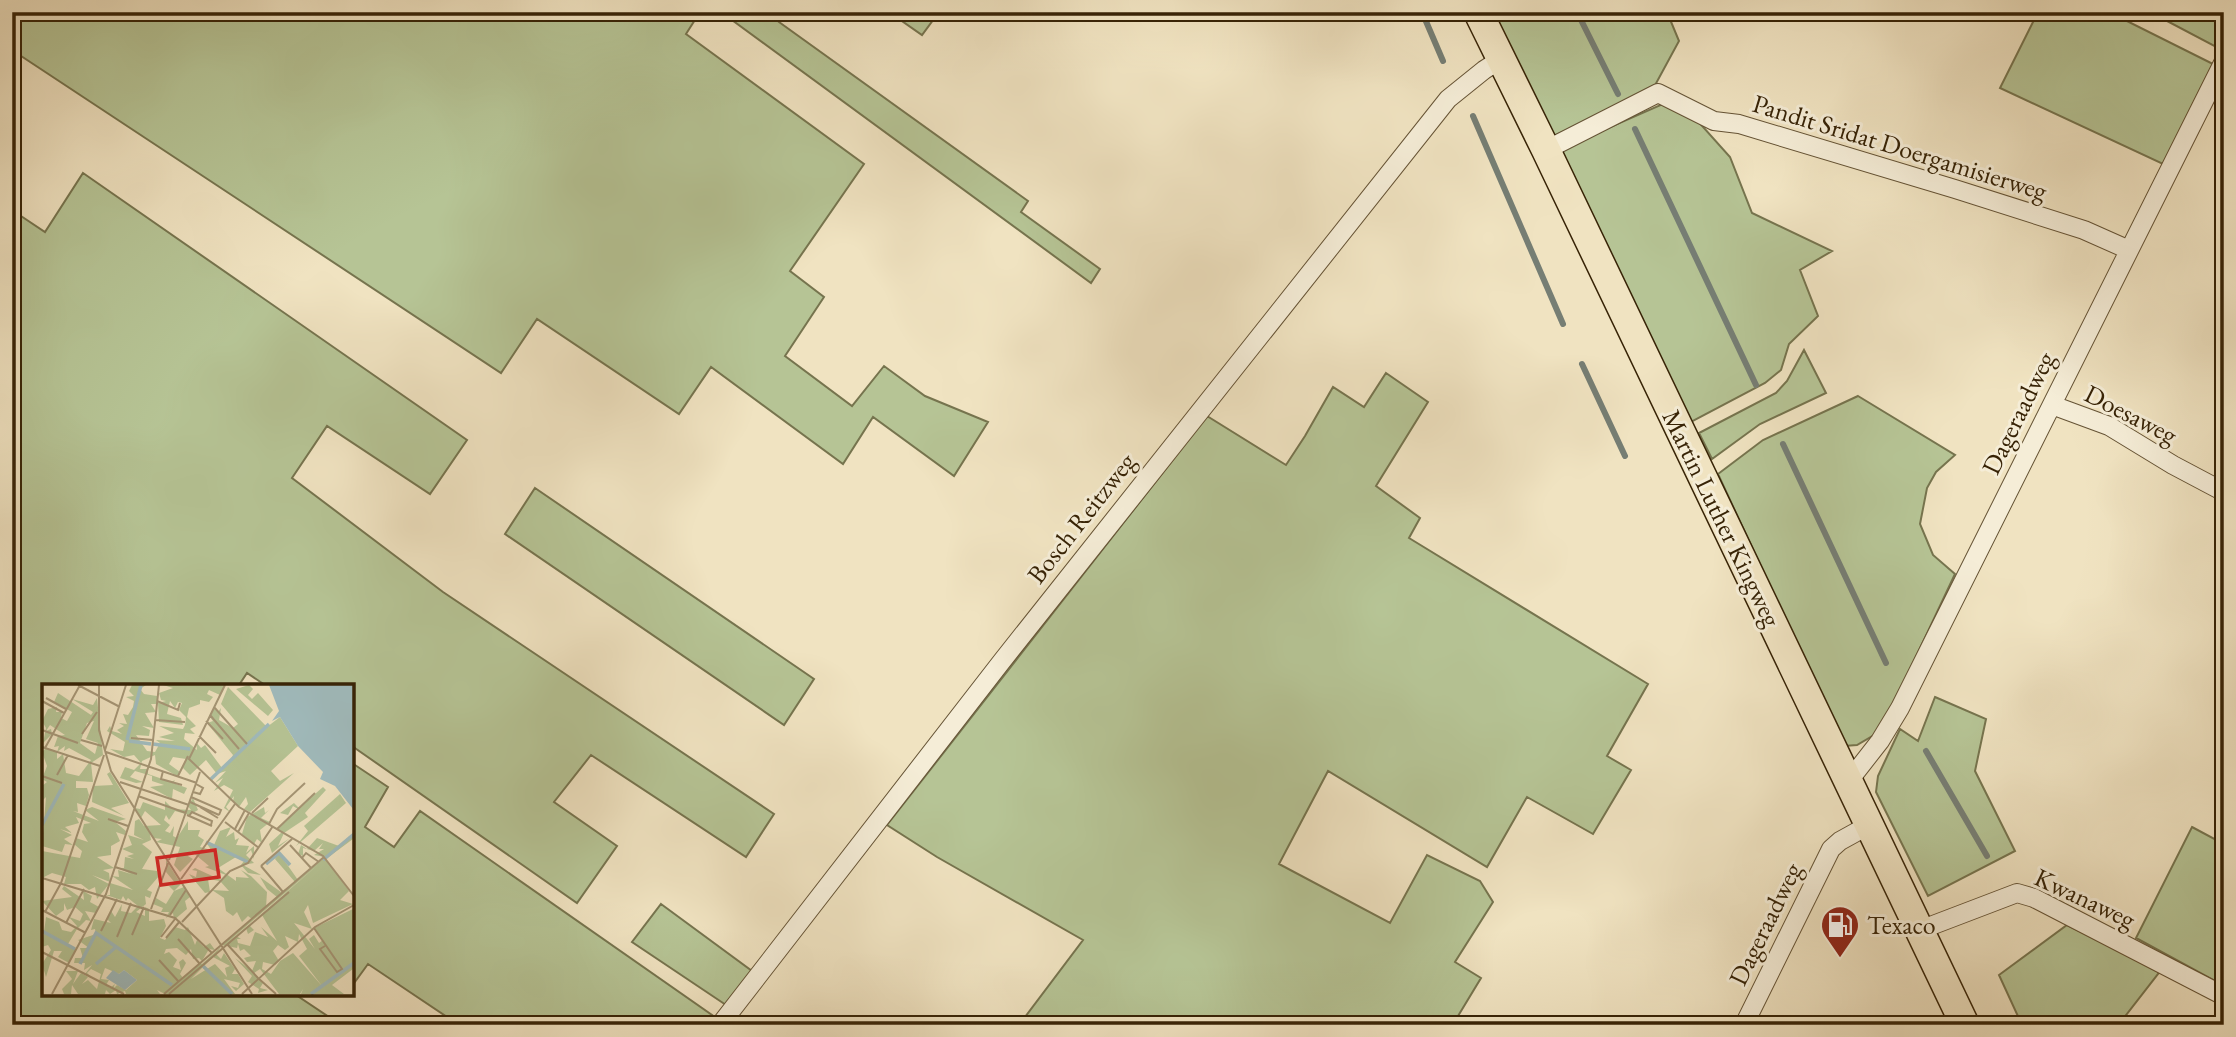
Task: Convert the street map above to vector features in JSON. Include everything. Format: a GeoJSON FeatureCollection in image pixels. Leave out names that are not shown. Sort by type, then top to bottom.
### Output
{"type":"FeatureCollection","features":[{"type":"Feature","properties":{"kind":"main road","name":"Martin Luther Kingweg"},"geometry":{"type":"LineString","coordinates":[[1478,12],[1965,1025]]}},
{"type":"Feature","properties":{"kind":"street","name":"Bosch Reitzweg"},"geometry":{"type":"LineString","coordinates":[[720,1025],[1002,661],[1448,99],[1501,60]]}},
{"type":"Feature","properties":{"kind":"street","name":"Dageraadweg"},"geometry":{"type":"LineString","coordinates":[[1848,782],[1880,741],[1900,708],[2224,61]]}},
{"type":"Feature","properties":{"kind":"street","name":"Pandit Sridat Doergamisierweg"},"geometry":{"type":"LineString","coordinates":[[1546,150],[1658,93],[1714,121],[1740,124],[1955,189],[2084,230],[2129,250]]}},
{"type":"Feature","properties":{"kind":"street","name":"Doesaweg"},"geometry":{"type":"LineString","coordinates":[[2052,405],[2109,426],[2224,492]]}},
{"type":"Feature","properties":{"kind":"street","name":"Dageraadweg"},"geometry":{"type":"LineString","coordinates":[[1744,1025],[1831,849],[1869,825]]}},
{"type":"Feature","properties":{"kind":"street","name":"Kwanaweg"},"geometry":{"type":"LineString","coordinates":[[1920,930],[2017,893],[2034,898],[2224,996]]}},
{"type":"Feature","properties":{"kind":"green space"},"geometry":{"type":"Polygon","coordinates":[[[12,12],[419,12],[423,15],[425,12],[700,12],[686,34],[864,164],[790,271],[824,297],[785,356],[852,406],[884,366],[925,396],[988,422],[954,476],[873,417],[843,464],[711,367],[679,414],[537,319],[501,373],[12,50],[12,12]]]}},
{"type":"Feature","properties":{"kind":"green space"},"geometry":{"type":"Polygon","coordinates":[[[721,12],[785,12],[779,22],[1028,201],[1021,212],[1100,269],[1091,283],[721,12]]]}},
{"type":"Feature","properties":{"kind":"green space"},"geometry":{"type":"Polygon","coordinates":[[[889,12],[939,12],[922,35],[889,12]]]}},
{"type":"Feature","properties":{"kind":"green space"},"geometry":{"type":"Polygon","coordinates":[[[1494,12],[1667,12],[1679,41],[1653,89],[1552,137],[1494,12]]]}},
{"type":"Feature","properties":{"kind":"green space"},"geometry":{"type":"Polygon","coordinates":[[[2038,12],[2109,12],[2213,64],[2163,164],[2000,88],[2038,12]]]}},
{"type":"Feature","properties":{"kind":"green space"},"geometry":{"type":"Polygon","coordinates":[[[2150,12],[2224,12],[2224,41],[2220,49],[2150,12]]]}},
{"type":"Feature","properties":{"kind":"green space"},"geometry":{"type":"Polygon","coordinates":[[[1665,103],[1696,119],[1730,157],[1752,213],[1832,251],[1800,270],[1818,316],[1789,344],[1781,370],[1765,383],[1691,422],[1560,149],[1665,103]]]}},
{"type":"Feature","properties":{"kind":"green space"},"geometry":{"type":"Polygon","coordinates":[[[83,173],[467,440],[430,494],[327,426],[292,478],[443,592],[774,814],[746,857],[591,755],[554,802],[617,846],[577,903],[354,747],[354,684],[264,684],[247,673],[240,684],[42,684],[42,995],[296,995],[341,1025],[12,1025],[12,210],[45,232],[83,173]]]}},
{"type":"Feature","properties":{"kind":"green space"},"geometry":{"type":"Polygon","coordinates":[[[1804,350],[1826,393],[1760,424],[1712,459],[1699,433],[1776,393],[1787,381],[1804,350]]]}},
{"type":"Feature","properties":{"kind":"green space"},"geometry":{"type":"Polygon","coordinates":[[[1386,373],[1428,402],[1376,486],[1420,518],[1409,538],[1648,684],[1607,756],[1631,770],[1593,834],[1527,797],[1487,867],[1328,771],[1279,864],[1390,923],[1427,855],[1480,881],[1493,902],[1455,962],[1481,978],[1455,1021],[1460,1025],[1019,1025],[1083,940],[937,857],[887,825],[1207,416],[1286,465],[1333,387],[1364,407],[1386,373]]]}},
{"type":"Feature","properties":{"kind":"green space"},"geometry":{"type":"Polygon","coordinates":[[[1858,396],[1955,455],[1936,472],[1927,488],[1920,524],[1933,555],[1955,574],[1890,712],[1874,735],[1857,745],[1844,746],[1718,474],[1763,440],[1858,396]]]}},
{"type":"Feature","properties":{"kind":"green space"},"geometry":{"type":"Polygon","coordinates":[[[535,488],[814,679],[784,725],[505,534],[535,488]]]}},
{"type":"Feature","properties":{"kind":"green space"},"geometry":{"type":"Polygon","coordinates":[[[1935,697],[1986,719],[1975,771],[2015,851],[1928,896],[1876,792],[1878,776],[1900,729],[1918,741],[1935,697]]]}},
{"type":"Feature","properties":{"kind":"green space"},"geometry":{"type":"Polygon","coordinates":[[[354,764],[388,787],[365,827],[394,847],[420,811],[712,1015],[705,1025],[459,1025],[368,964],[354,983],[354,764]]]}},
{"type":"Feature","properties":{"kind":"green space"},"geometry":{"type":"Polygon","coordinates":[[[2192,827],[2224,844],[2224,964],[2215,981],[2136,938],[2192,827]]]}},
{"type":"Feature","properties":{"kind":"green space"},"geometry":{"type":"Polygon","coordinates":[[[661,904],[752,971],[726,1005],[632,942],[661,904]]]}},
{"type":"Feature","properties":{"kind":"green space"},"geometry":{"type":"Polygon","coordinates":[[[2067,925],[2161,970],[2123,1019],[2125,1025],[2022,1025],[1999,975],[2067,925]]]}},
{"type":"Feature","properties":{"kind":"waterway"},"geometry":{"type":"LineString","coordinates":[[1422,12],[1443,61]]}},
{"type":"Feature","properties":{"kind":"waterway"},"geometry":{"type":"LineString","coordinates":[[1577,12],[1618,94]]}},
{"type":"Feature","properties":{"kind":"waterway"},"geometry":{"type":"LineString","coordinates":[[1473,116],[1563,324]]}},
{"type":"Feature","properties":{"kind":"waterway"},"geometry":{"type":"LineString","coordinates":[[1635,129],[1756,385]]}},
{"type":"Feature","properties":{"kind":"waterway"},"geometry":{"type":"LineString","coordinates":[[1582,364],[1625,456]]}},
{"type":"Feature","properties":{"kind":"waterway"},"geometry":{"type":"LineString","coordinates":[[1783,444],[1886,663]]}},
{"type":"Feature","properties":{"kind":"waterway"},"geometry":{"type":"LineString","coordinates":[[1926,751],[1987,856]]}},
{"type":"Feature","properties":{"kind":"place","name":"Texaco"},"geometry":{"type":"Point","coordinates":[1840,959]}}]}
